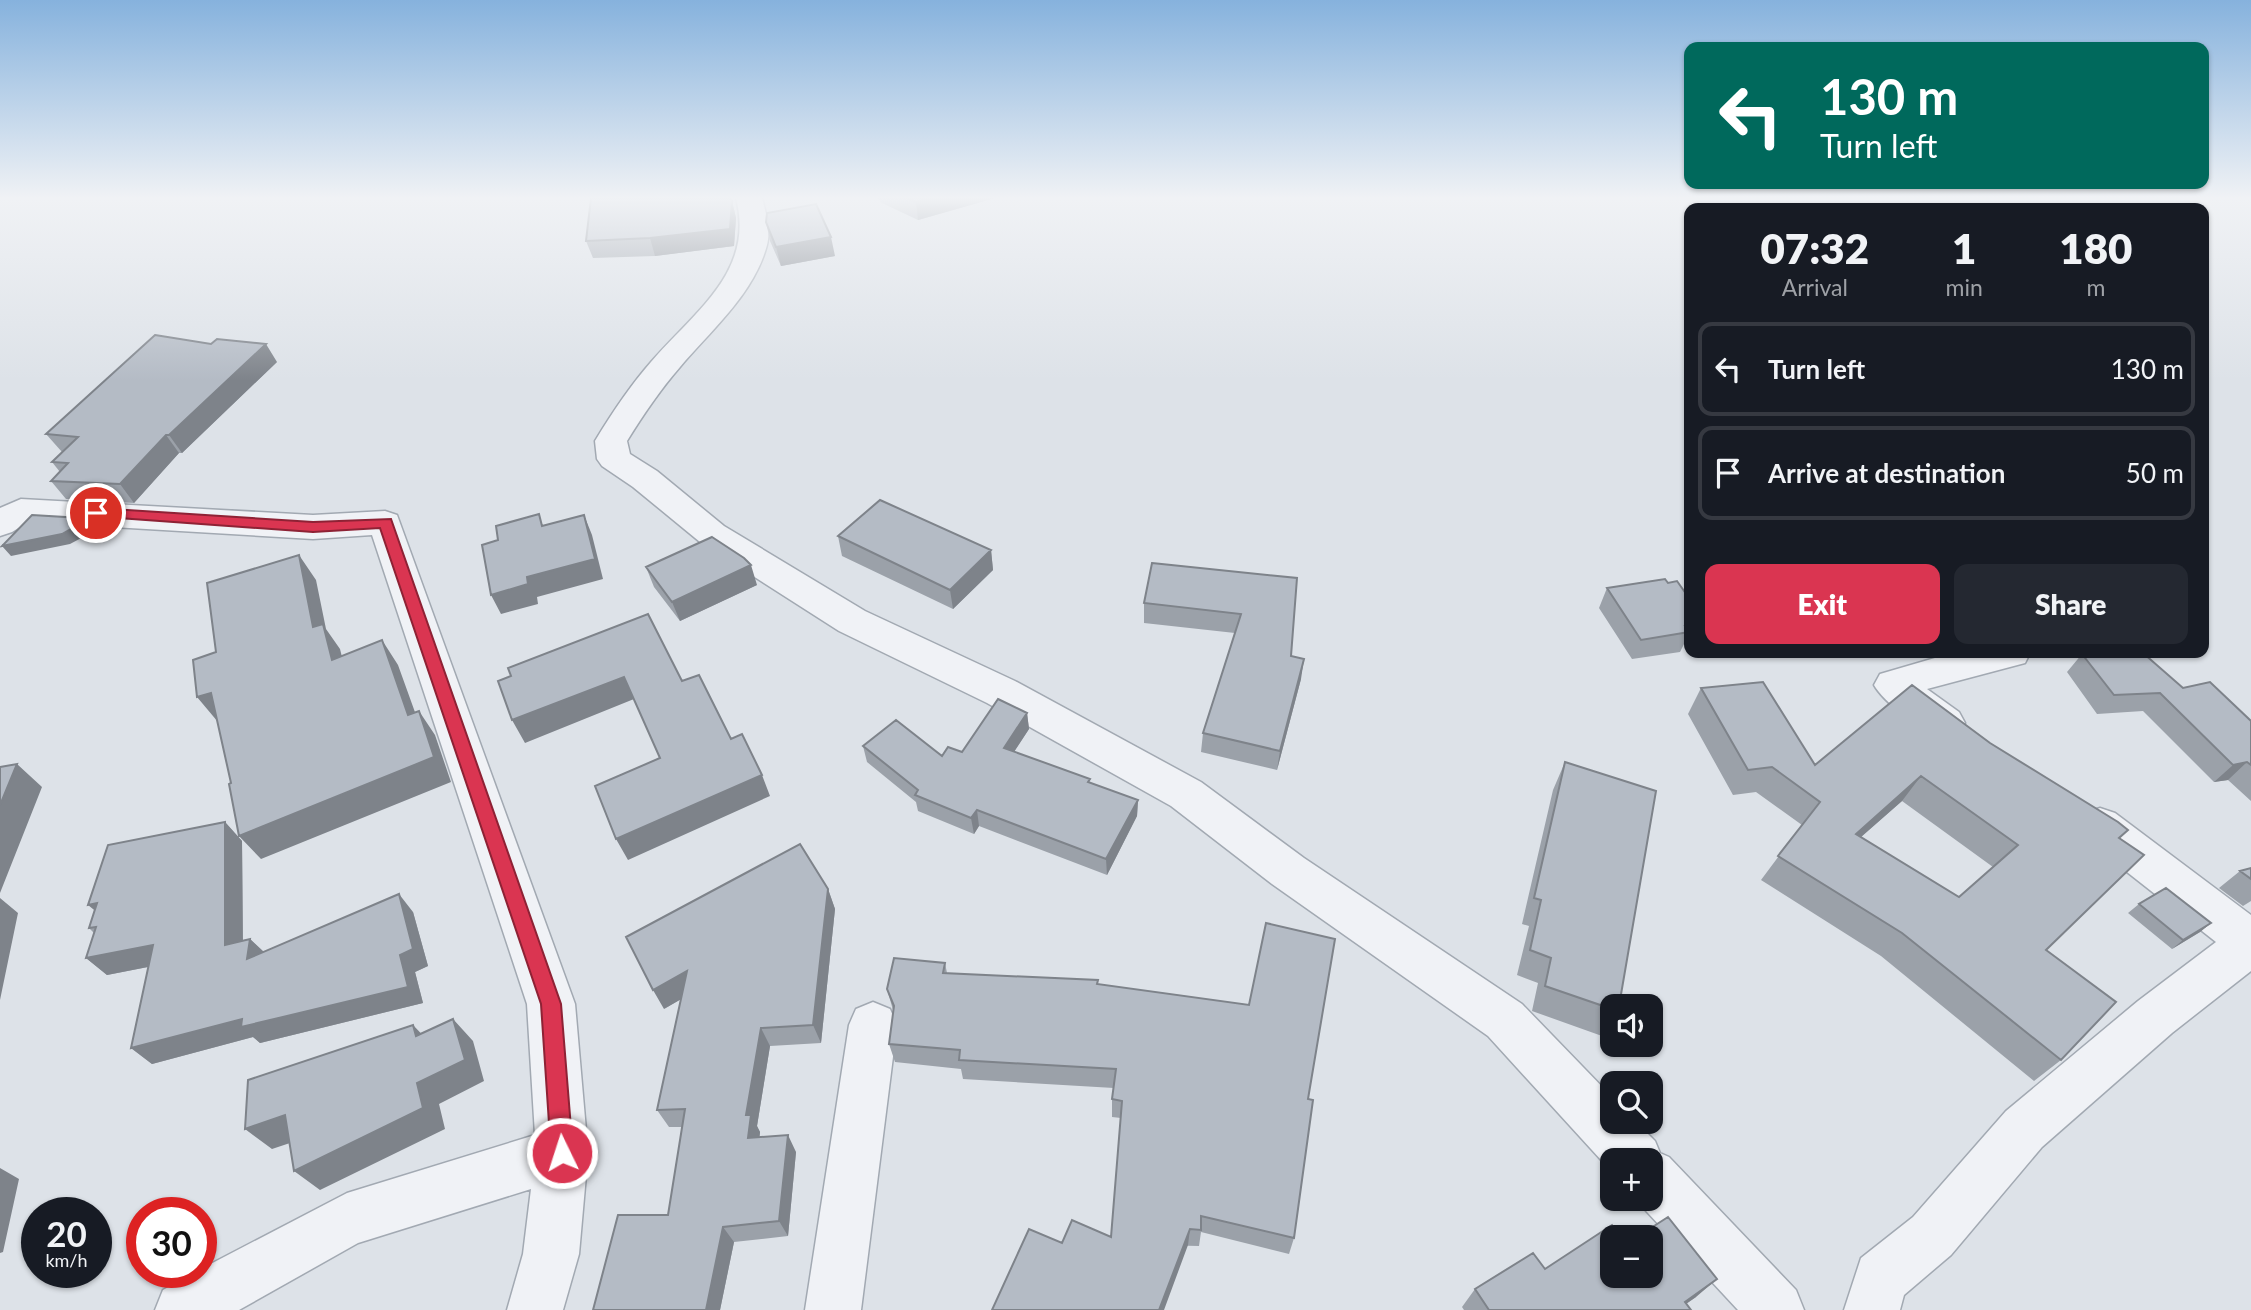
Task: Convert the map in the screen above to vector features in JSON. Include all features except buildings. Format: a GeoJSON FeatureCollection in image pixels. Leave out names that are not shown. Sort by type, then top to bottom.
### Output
{"type":"FeatureCollection","features":[{"type":"Feature","properties":{"kind":"street"},"geometry":{"type":"LineString","coordinates":[[748,259],[709,317],[672,356],[629,411],[611,441],[614,459],[645,479],[712,534],[852,621],[1001,692],[1186,794],[1288,871],[1505,1020],[1625,1148]]}},
{"type":"Feature","properties":{"kind":"street"},"geometry":{"type":"LineString","coordinates":[[0,524],[21,510],[313,527],[386,523],[551,1004],[562,1153],[551,1254],[535,1310]]}},
{"type":"Feature","properties":{"kind":"street"},"geometry":{"type":"LineString","coordinates":[[1976,746],[1894,685],[1925,674],[1991,658]]}},
{"type":"Feature","properties":{"kind":"street"},"geometry":{"type":"LineString","coordinates":[[1872,1310],[1881,1279],[1932,1237],[2024,1129],[2155,1017],[2251,942],[2109,831],[2065,803]]}},
{"type":"Feature","properties":{"kind":"street"},"geometry":{"type":"LineString","coordinates":[[833,1310],[873,1025]]}},
{"type":"Feature","properties":{"kind":"street"},"geometry":{"type":"LineString","coordinates":[[183,1310],[347,1220],[562,1153]]}},
{"type":"Feature","properties":{"kind":"street"},"geometry":{"type":"LineString","coordinates":[[1663,1190],[1776,1310]]}},
{"type":"Feature","properties":{"kind":"route"},"geometry":{"type":"LineString","coordinates":[[96,513],[313,527],[386,523],[551,1004],[562,1153]]}}]}
